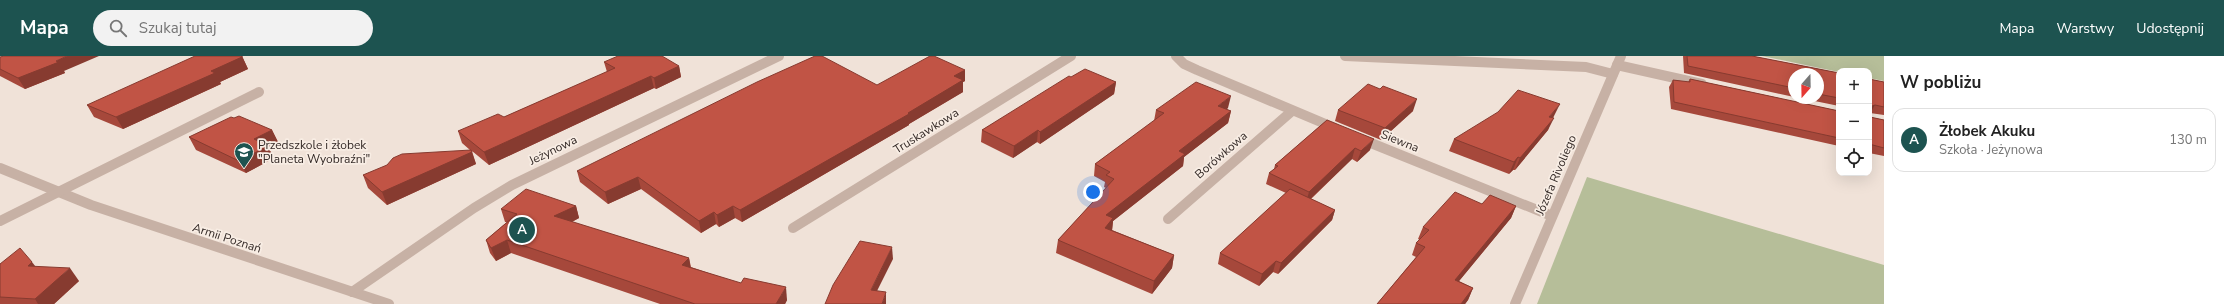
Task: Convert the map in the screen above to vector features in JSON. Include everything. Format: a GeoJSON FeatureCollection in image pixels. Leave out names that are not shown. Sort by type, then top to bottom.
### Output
{"type":"FeatureCollection","features":[{"type":"Feature","properties":{"kind":"street","name":"Jeżynowa"},"geometry":{"type":"LineString","coordinates":[[352,292],[474,208],[512,185],[779,56]]}},
{"type":"Feature","properties":{"kind":"street","name":"Truskawkowa"},"geometry":{"type":"LineString","coordinates":[[793,228],[1071,56]]}},
{"type":"Feature","properties":{"kind":"street","name":"Siewna"},"geometry":{"type":"LineString","coordinates":[[1176,56],[1184,64],[1292,111],[1552,216]]}},
{"type":"Feature","properties":{"kind":"street"},"geometry":{"type":"LineString","coordinates":[[1345,56],[1586,67],[1617,65],[1715,86]]}},
{"type":"Feature","properties":{"kind":"street","name":"Józefa Rivoliego"},"geometry":{"type":"LineString","coordinates":[[1515,304],[1617,65]]}},
{"type":"Feature","properties":{"kind":"street"},"geometry":{"type":"LineString","coordinates":[[0,221],[259,92]]}},
{"type":"Feature","properties":{"kind":"street","name":"Borówkowa"},"geometry":{"type":"LineString","coordinates":[[1168,219],[1292,111]]}},
{"type":"Feature","properties":{"kind":"street","name":"Armii Poznań"},"geometry":{"type":"LineString","coordinates":[[0,168],[58,192],[142,223],[389,304]]}},
{"type":"Feature","properties":{"kind":"green space"},"geometry":{"type":"Polygon","coordinates":[[[1762,56],[1884,56],[1884,81],[1872,79],[1872,68],[1836,68],[1836,71],[1762,56]]]}},
{"type":"Feature","properties":{"kind":"green space"},"geometry":{"type":"Polygon","coordinates":[[[1587,177],[1884,265],[1884,304],[1537,304],[1587,177]]]}},
{"type":"Feature","properties":{"kind":"building"},"geometry":{"type":"Polygon","coordinates":[[[67,56],[56,61],[59,62],[18,78],[0,69],[0,57],[67,56]]]}},
{"type":"Feature","properties":{"kind":"building"},"geometry":{"type":"Polygon","coordinates":[[[195,56],[242,57],[211,71],[215,73],[116,117],[87,105],[195,56]]]}},
{"type":"Feature","properties":{"kind":"building"},"geometry":{"type":"Polygon","coordinates":[[[618,56],[662,56],[679,66],[654,78],[651,76],[484,152],[458,131],[498,114],[504,117],[615,68],[604,62],[618,56]]]}},
{"type":"Feature","properties":{"kind":"building"},"geometry":{"type":"Polygon","coordinates":[[[815,56],[822,56],[877,85],[930,56],[934,56],[965,70],[954,76],[963,80],[908,113],[909,114],[740,210],[733,206],[717,215],[714,212],[699,221],[638,177],[605,192],[577,171],[757,82],[815,56]]]}},
{"type":"Feature","properties":{"kind":"building"},"geometry":{"type":"Polygon","coordinates":[[[1687,56],[1752,56],[1813,68],[1788,68],[1788,87],[1688,66],[1687,56]]]}},
{"type":"Feature","properties":{"kind":"building"},"geometry":{"type":"Polygon","coordinates":[[[1085,69],[1116,82],[1040,132],[1038,130],[1014,146],[982,130],[1069,76],[1071,77],[1085,69]]]}},
{"type":"Feature","properties":{"kind":"building"},"geometry":{"type":"Polygon","coordinates":[[[1824,70],[1836,72],[1836,97],[1824,95],[1824,70]]]}},
{"type":"Feature","properties":{"kind":"building"},"geometry":{"type":"Polygon","coordinates":[[[1690,79],[1788,100],[1788,104],[1806,104],[1836,110],[1836,137],[1674,102],[1673,80],[1690,82],[1690,79]]]}},
{"type":"Feature","properties":{"kind":"building"},"geometry":{"type":"Polygon","coordinates":[[[1872,80],[1884,82],[1884,107],[1875,105],[1872,106],[1872,80]]]}},
{"type":"Feature","properties":{"kind":"building"},"geometry":{"type":"Polygon","coordinates":[[[1196,82],[1231,96],[1218,106],[1231,111],[1179,151],[1185,154],[1106,215],[1113,218],[1105,228],[1174,255],[1154,281],[1058,240],[1114,179],[1106,175],[1110,172],[1095,164],[1164,113],[1156,110],[1196,82]]]}},
{"type":"Feature","properties":{"kind":"building"},"geometry":{"type":"Polygon","coordinates":[[[1368,84],[1380,89],[1383,86],[1417,99],[1385,128],[1338,110],[1368,84]]]}},
{"type":"Feature","properties":{"kind":"building"},"geometry":{"type":"Polygon","coordinates":[[[1518,90],[1560,104],[1549,117],[1554,118],[1520,158],[1518,157],[1514,162],[1454,139],[1498,112],[1518,90]]]}},
{"type":"Feature","properties":{"kind":"building"},"geometry":{"type":"Polygon","coordinates":[[[239,116],[272,130],[254,139],[268,146],[239,161],[189,137],[231,117],[234,118],[239,116]]]}},
{"type":"Feature","properties":{"kind":"building"},"geometry":{"type":"Polygon","coordinates":[[[1872,117],[1884,120],[1884,148],[1872,145],[1872,117]]]}},
{"type":"Feature","properties":{"kind":"building"},"geometry":{"type":"Polygon","coordinates":[[[1327,120],[1374,139],[1361,151],[1355,148],[1309,192],[1269,173],[1278,166],[1275,165],[1327,120]]]}},
{"type":"Feature","properties":{"kind":"building"},"geometry":{"type":"Polygon","coordinates":[[[471,150],[472,152],[382,192],[363,175],[387,165],[393,158],[402,154],[471,150]]]}},
{"type":"Feature","properties":{"kind":"building"},"geometry":{"type":"Polygon","coordinates":[[[526,189],[576,206],[554,216],[689,258],[682,265],[741,283],[744,278],[786,287],[776,304],[695,304],[507,240],[491,248],[486,240],[517,214],[501,209],[526,189]]]}},
{"type":"Feature","properties":{"kind":"building"},"geometry":{"type":"Polygon","coordinates":[[[1290,189],[1335,210],[1281,263],[1276,261],[1262,274],[1220,253],[1290,189]]]}},
{"type":"Feature","properties":{"kind":"building"},"geometry":{"type":"Polygon","coordinates":[[[1455,192],[1482,204],[1490,195],[1516,206],[1455,280],[1473,288],[1461,304],[1377,304],[1425,247],[1416,243],[1429,230],[1423,227],[1455,192]]]}},
{"type":"Feature","properties":{"kind":"building"},"geometry":{"type":"Polygon","coordinates":[[[860,241],[892,247],[871,290],[886,292],[882,304],[825,304],[833,285],[860,241]]]}},
{"type":"Feature","properties":{"kind":"building"},"geometry":{"type":"Polygon","coordinates":[[[20,248],[32,262],[28,266],[70,268],[35,299],[0,297],[0,264],[20,248]]]}},
{"type":"Feature","properties":{"kind":"place","name":"Przedszkole i żłobek \"Planeta Wyobraźni\""},"geometry":{"type":"Point","coordinates":[244,169]}},
{"type":"Feature","properties":{"kind":"place","name":"Żłobek Akuku"},"geometry":{"type":"Point","coordinates":[522,230]}}]}
